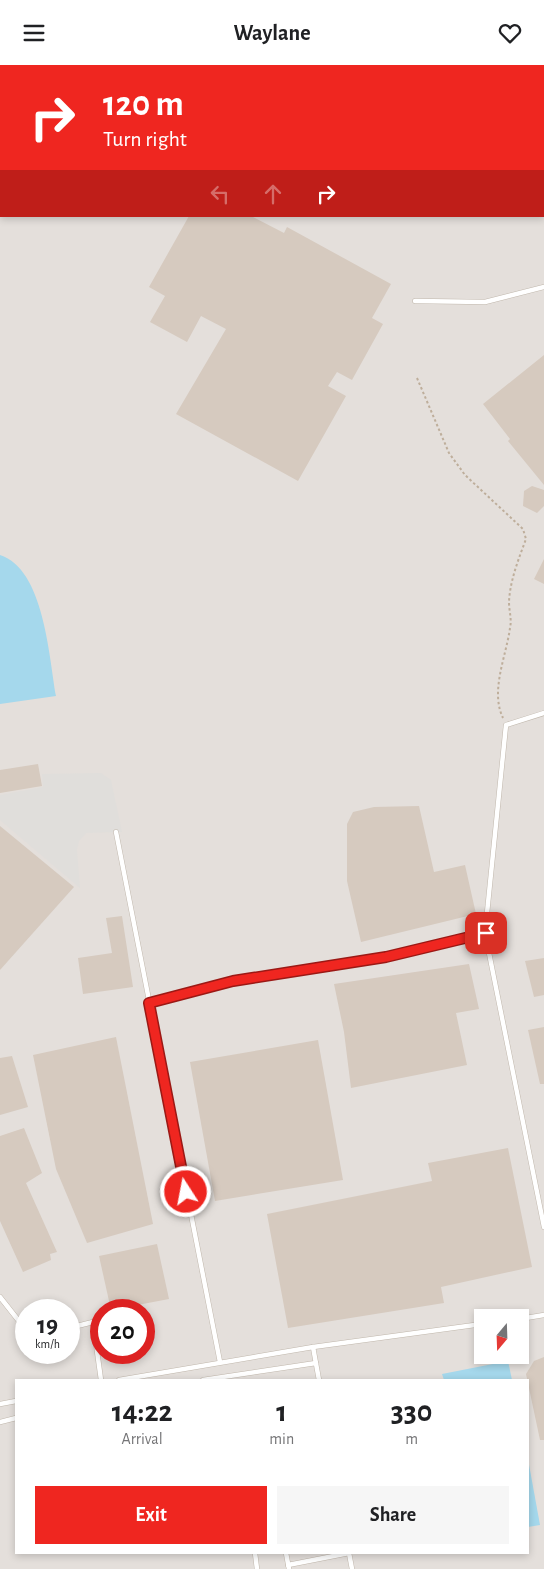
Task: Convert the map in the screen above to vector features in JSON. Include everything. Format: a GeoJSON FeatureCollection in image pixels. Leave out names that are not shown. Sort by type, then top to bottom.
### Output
{"type":"FeatureCollection","features":[{"type":"Feature","properties":{"kind":"lane"},"geometry":{"type":"LineString","coordinates":[[415,301],[484,303],[544,287]]}},
{"type":"Feature","properties":{"kind":"lane"},"geometry":{"type":"LineString","coordinates":[[544,713],[506,725],[486,933],[544,1227]]}},
{"type":"Feature","properties":{"kind":"lane"},"geometry":{"type":"LineString","coordinates":[[116,832],[220,1362]]}},
{"type":"Feature","properties":{"kind":"lane"},"geometry":{"type":"LineString","coordinates":[[149,1003],[233,981],[386,957],[486,933]]}},
{"type":"Feature","properties":{"kind":"lane"},"geometry":{"type":"LineString","coordinates":[[0,1297],[15,1316]]}},
{"type":"Feature","properties":{"kind":"lane"},"geometry":{"type":"LineString","coordinates":[[529,1318],[544,1315]]}},
{"type":"Feature","properties":{"kind":"lane"},"geometry":{"type":"LineString","coordinates":[[80,1325],[93,1322],[101,1379]]}},
{"type":"Feature","properties":{"kind":"lane"},"geometry":{"type":"LineString","coordinates":[[125,1379],[313,1347],[474,1325]]}},
{"type":"Feature","properties":{"kind":"lane"},"geometry":{"type":"LineString","coordinates":[[313,1347],[319,1379]]}},
{"type":"Feature","properties":{"kind":"lane"},"geometry":{"type":"LineString","coordinates":[[210,1379],[316,1363]]}},
{"type":"Feature","properties":{"kind":"lane"},"geometry":{"type":"LineString","coordinates":[[0,1404],[15,1401]]}},
{"type":"Feature","properties":{"kind":"lane"},"geometry":{"type":"LineString","coordinates":[[0,1422],[15,1417]]}},
{"type":"Feature","properties":{"kind":"lane"},"geometry":{"type":"LineString","coordinates":[[255,1554],[256,1569]]}},
{"type":"Feature","properties":{"kind":"lane"},"geometry":{"type":"LineString","coordinates":[[286,1554],[288,1567],[345,1554]]}},
{"type":"Feature","properties":{"kind":"lane"},"geometry":{"type":"LineString","coordinates":[[349,1554],[352,1569]]}},
{"type":"Feature","properties":{"kind":"path"},"geometry":{"type":"LineString","coordinates":[[417,378],[449,453],[465,475],[523,529],[526,539],[516,566],[509,601],[511,623],[500,677],[497,705],[506,725]]}},
{"type":"Feature","properties":{"kind":"shaded area"},"geometry":{"type":"Polygon","coordinates":[[[0,217],[544,217],[544,1569],[0,1569],[0,217]]]}},
{"type":"Feature","properties":{"kind":"shaded area"},"geometry":{"type":"Polygon","coordinates":[[[101,773],[111,780],[122,832],[86,833],[79,841],[77,850],[80,888],[0,820],[0,795],[43,787],[42,774],[101,773]]]}},
{"type":"Feature","properties":{"kind":"water"},"geometry":{"type":"Polygon","coordinates":[[[0,555],[15,563],[26,577],[35,595],[47,637],[56,696],[0,704],[0,555]]]}},
{"type":"Feature","properties":{"kind":"water"},"geometry":{"type":"Polygon","coordinates":[[[493,1364],[509,1364],[512,1379],[444,1379],[442,1374],[493,1364]]]}},
{"type":"Feature","properties":{"kind":"water"},"geometry":{"type":"Polygon","coordinates":[[[529,1464],[540,1525],[529,1527],[529,1464]]]}},
{"type":"Feature","properties":{"kind":"building"},"geometry":{"type":"Polygon","coordinates":[[[188,217],[253,217],[284,233],[287,227],[391,284],[372,318],[383,324],[352,380],[337,372],[328,386],[346,396],[298,481],[176,414],[226,329],[201,316],[187,342],[150,322],[165,296],[149,287],[188,217]]]}},
{"type":"Feature","properties":{"kind":"building"},"geometry":{"type":"Polygon","coordinates":[[[544,355],[544,485],[508,441],[510,439],[483,404],[544,355]]]}},
{"type":"Feature","properties":{"kind":"building"},"geometry":{"type":"Polygon","coordinates":[[[532,486],[544,490],[544,506],[537,513],[523,506],[524,491],[532,486]]]}},
{"type":"Feature","properties":{"kind":"building"},"geometry":{"type":"Polygon","coordinates":[[[544,559],[544,584],[534,579],[544,559]]]}},
{"type":"Feature","properties":{"kind":"building"},"geometry":{"type":"Polygon","coordinates":[[[38,764],[42,786],[0,793],[0,770],[38,764]]]}},
{"type":"Feature","properties":{"kind":"building"},"geometry":{"type":"Polygon","coordinates":[[[419,806],[434,872],[465,865],[476,914],[361,942],[347,881],[347,824],[353,812],[374,807],[419,806]]]}},
{"type":"Feature","properties":{"kind":"building"},"geometry":{"type":"Polygon","coordinates":[[[0,826],[74,887],[0,970],[0,826]]]}},
{"type":"Feature","properties":{"kind":"building"},"geometry":{"type":"Polygon","coordinates":[[[122,916],[133,987],[83,994],[78,958],[112,953],[106,918],[122,916]]]}},
{"type":"Feature","properties":{"kind":"building"},"geometry":{"type":"Polygon","coordinates":[[[544,958],[544,995],[534,997],[525,961],[544,958]]]}},
{"type":"Feature","properties":{"kind":"building"},"geometry":{"type":"Polygon","coordinates":[[[469,964],[479,1009],[456,1013],[467,1065],[351,1088],[344,1032],[334,984],[469,964]]]}},
{"type":"Feature","properties":{"kind":"building"},"geometry":{"type":"Polygon","coordinates":[[[544,1027],[544,1084],[540,1084],[528,1030],[544,1027]]]}},
{"type":"Feature","properties":{"kind":"building"},"geometry":{"type":"Polygon","coordinates":[[[116,1037],[153,1224],[87,1243],[56,1169],[33,1055],[116,1037]]]}},
{"type":"Feature","properties":{"kind":"building"},"geometry":{"type":"Polygon","coordinates":[[[318,1040],[343,1180],[215,1201],[190,1062],[318,1040]]]}},
{"type":"Feature","properties":{"kind":"building"},"geometry":{"type":"Polygon","coordinates":[[[12,1056],[28,1107],[0,1115],[0,1058],[12,1056]]]}},
{"type":"Feature","properties":{"kind":"building"},"geometry":{"type":"Polygon","coordinates":[[[24,1128],[42,1173],[26,1183],[57,1252],[50,1254],[51,1260],[23,1272],[0,1221],[0,1136],[24,1128]]]}},
{"type":"Feature","properties":{"kind":"building"},"geometry":{"type":"Polygon","coordinates":[[[508,1148],[532,1267],[441,1287],[444,1303],[288,1328],[267,1214],[432,1181],[428,1163],[508,1148]]]}},
{"type":"Feature","properties":{"kind":"building"},"geometry":{"type":"Polygon","coordinates":[[[157,1244],[169,1299],[155,1302],[155,1299],[109,1299],[99,1256],[157,1244]]]}},
{"type":"Feature","properties":{"kind":"building"},"geometry":{"type":"Polygon","coordinates":[[[544,1357],[544,1440],[540,1440],[529,1388],[529,1379],[527,1379],[526,1374],[534,1361],[544,1357]]]}},
{"type":"Feature","properties":{"kind":"route"},"geometry":{"type":"LineString","coordinates":[[186,1192],[149,1003],[233,981],[341,966],[486,933]]}}]}
